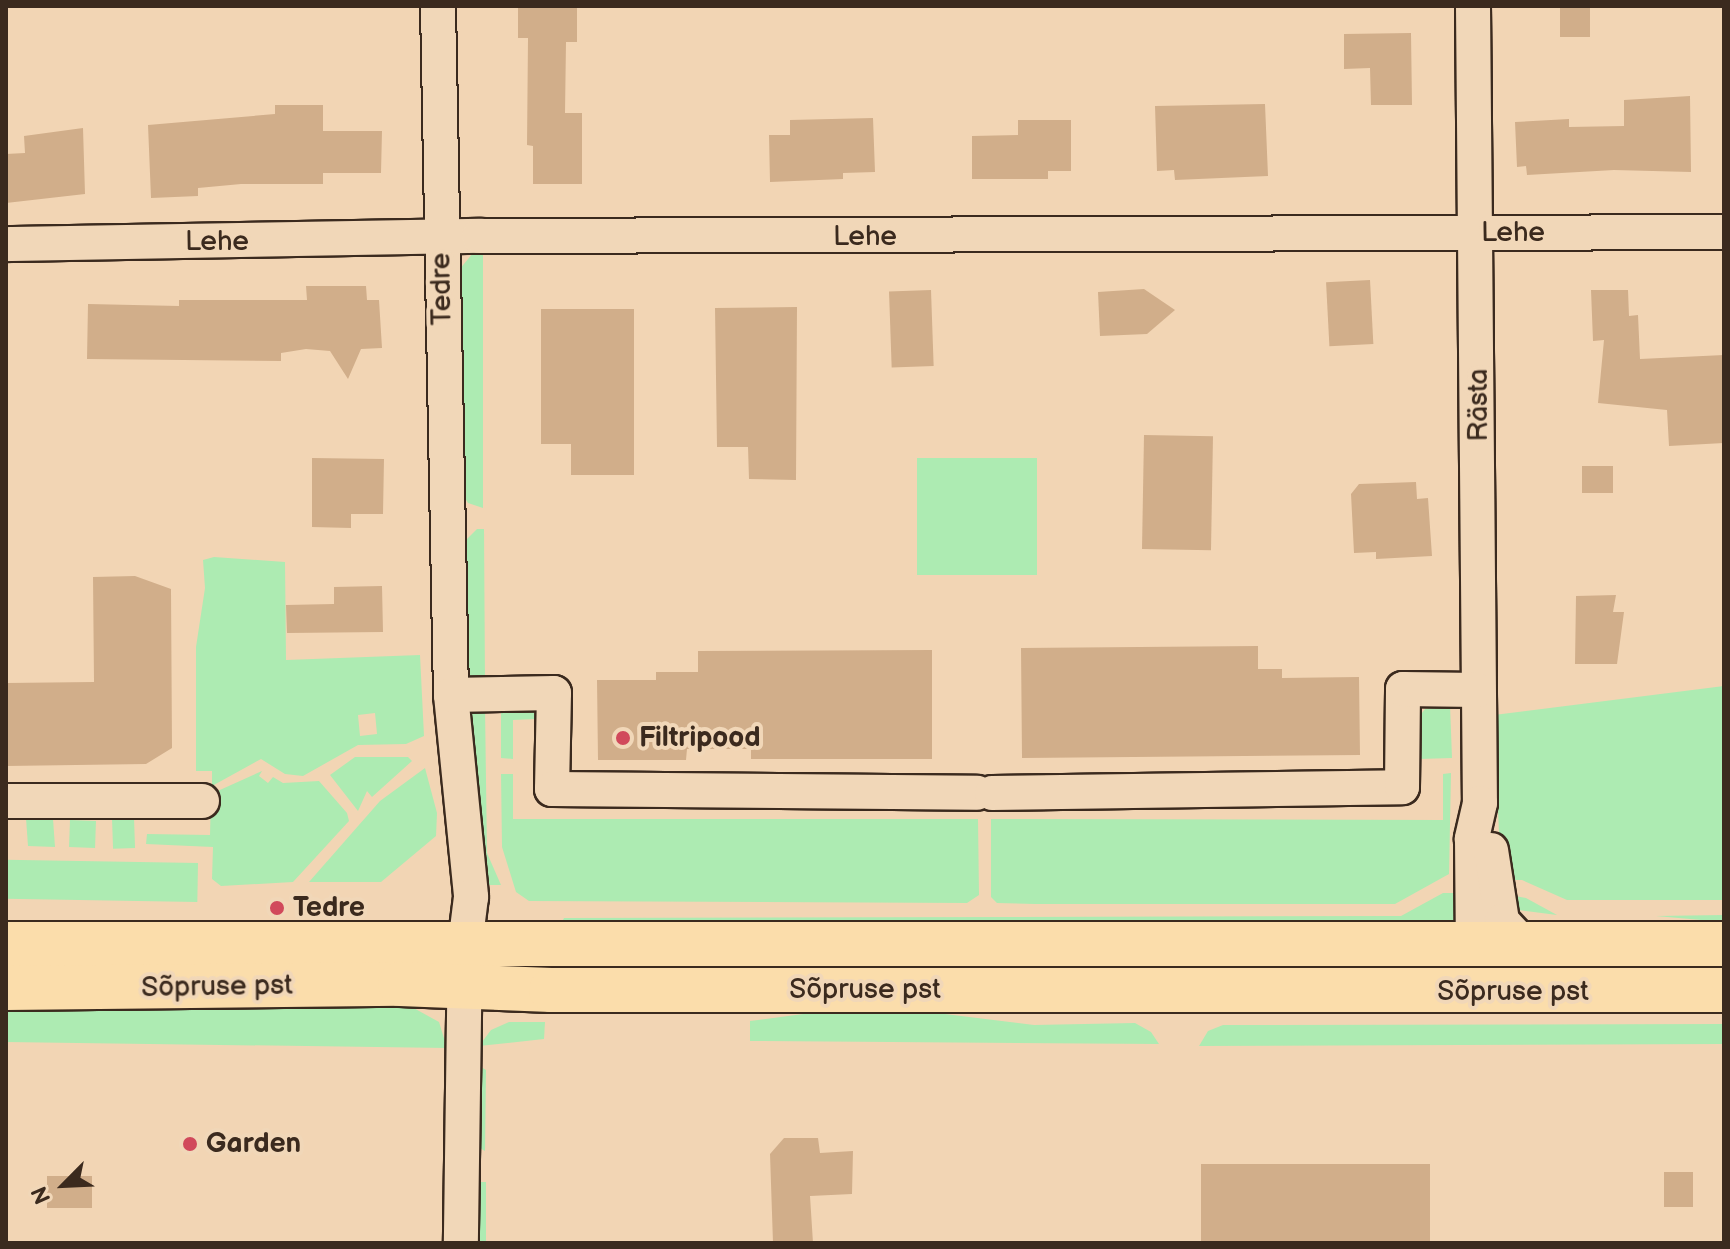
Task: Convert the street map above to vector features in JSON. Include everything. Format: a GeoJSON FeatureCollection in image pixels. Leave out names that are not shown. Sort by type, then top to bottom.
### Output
{"type":"FeatureCollection","features":[{"type":"Feature","properties":{"kind":"main road","name":"Sõpruse pst"},"geometry":{"type":"LineString","coordinates":[[6,944],[464,965],[551,990],[1724,990]]}},
{"type":"Feature","properties":{"kind":"main road","name":"Sõpruse pst"},"geometry":{"type":"LineString","coordinates":[[6,988],[464,965],[1724,944]]}},
{"type":"Feature","properties":{"kind":"street","name":"Tedre"},"geometry":{"type":"LineString","coordinates":[[438,6],[451,695],[471,897],[464,965],[461,1243]]}},
{"type":"Feature","properties":{"kind":"street","name":"Rästa"},"geometry":{"type":"LineString","coordinates":[[1473,6],[1478,233],[1480,803],[1472,839],[1473,947]]}},
{"type":"Feature","properties":{"kind":"street","name":"Lehe"},"geometry":{"type":"LineString","coordinates":[[6,244],[1724,232]]}},
{"type":"Feature","properties":{"kind":"street"},"geometry":{"type":"LineString","coordinates":[[451,695],[554,693],[552,789],[985,793],[1402,787],[1403,689],[1478,690]]}},
{"type":"Feature","properties":{"kind":"street"},"geometry":{"type":"LineString","coordinates":[[6,801],[202,801]]}},
{"type":"Feature","properties":{"kind":"street","name":"Rästa"},"geometry":{"type":"LineString","coordinates":[[1480,803],[1491,838],[1493,885],[1502,921],[1526,947]]}},
{"type":"Feature","properties":{"kind":"green space"},"geometry":{"type":"Polygon","coordinates":[[[483,250],[483,508],[468,503],[463,495],[459,270],[473,253],[483,250]]]}},
{"type":"Feature","properties":{"kind":"green space"},"geometry":{"type":"Polygon","coordinates":[[[917,458],[1037,458],[1037,575],[917,575],[917,458]]]}},
{"type":"Feature","properties":{"kind":"green space"},"geometry":{"type":"Polygon","coordinates":[[[477,529],[484,529],[485,684],[471,678],[467,670],[464,542],[477,529]]]}},
{"type":"Feature","properties":{"kind":"green space"},"geometry":{"type":"Polygon","coordinates":[[[214,557],[285,562],[286,660],[420,655],[424,736],[406,744],[358,745],[303,776],[285,774],[261,759],[212,786],[212,771],[196,771],[196,647],[205,588],[203,560],[214,557]],[[375,713],[358,715],[360,736],[377,734],[375,713]]]}},
{"type":"Feature","properties":{"kind":"green space"},"geometry":{"type":"Polygon","coordinates":[[[1724,686],[1724,900],[1567,900],[1522,880],[1501,880],[1494,715],[1724,686]]]}},
{"type":"Feature","properties":{"kind":"green space"},"geometry":{"type":"Polygon","coordinates":[[[1450,705],[1452,758],[1419,759],[1419,717],[1425,709],[1450,705]]]}},
{"type":"Feature","properties":{"kind":"green space"},"geometry":{"type":"Polygon","coordinates":[[[485,707],[487,853],[501,885],[487,885],[486,880],[469,719],[475,709],[485,707]]]}},
{"type":"Feature","properties":{"kind":"green space"},"geometry":{"type":"Polygon","coordinates":[[[501,707],[530,709],[535,714],[536,719],[513,720],[513,759],[501,758],[501,707]]]}},
{"type":"Feature","properties":{"kind":"green space"},"geometry":{"type":"Polygon","coordinates":[[[355,757],[408,757],[412,761],[372,797],[367,791],[358,811],[330,775],[355,757]]]}},
{"type":"Feature","properties":{"kind":"green space"},"geometry":{"type":"Polygon","coordinates":[[[425,768],[437,813],[436,836],[381,882],[309,882],[380,801],[425,768]]]}},
{"type":"Feature","properties":{"kind":"green space"},"geometry":{"type":"Polygon","coordinates":[[[262,771],[259,776],[268,783],[273,777],[283,783],[319,781],[347,813],[349,821],[293,882],[221,886],[212,879],[213,847],[146,844],[147,834],[210,835],[211,794],[262,771]]]}},
{"type":"Feature","properties":{"kind":"green space"},"geometry":{"type":"Polygon","coordinates":[[[1451,773],[1449,874],[1395,904],[1035,904],[997,903],[991,897],[991,819],[1443,820],[1443,774],[1451,773]]]}},
{"type":"Feature","properties":{"kind":"green space"},"geometry":{"type":"Polygon","coordinates":[[[501,774],[513,774],[513,819],[978,819],[979,895],[967,903],[529,901],[516,892],[502,847],[501,774]]]}},
{"type":"Feature","properties":{"kind":"green space"},"geometry":{"type":"Polygon","coordinates":[[[26,818],[53,819],[55,847],[28,846],[26,818]]]}},
{"type":"Feature","properties":{"kind":"green space"},"geometry":{"type":"Polygon","coordinates":[[[134,818],[135,848],[113,849],[112,819],[134,818]]]}},
{"type":"Feature","properties":{"kind":"green space"},"geometry":{"type":"Polygon","coordinates":[[[70,820],[96,821],[95,848],[69,847],[70,820]]]}},
{"type":"Feature","properties":{"kind":"green space"},"geometry":{"type":"Polygon","coordinates":[[[6,860],[198,863],[197,902],[6,899],[6,860]]]}},
{"type":"Feature","properties":{"kind":"green space"},"geometry":{"type":"Polygon","coordinates":[[[1443,893],[1459,893],[1455,923],[561,924],[564,918],[1401,916],[1443,893]]]}},
{"type":"Feature","properties":{"kind":"green space"},"geometry":{"type":"Polygon","coordinates":[[[1515,896],[1526,898],[1557,915],[1519,910],[1509,903],[1515,896]]]}},
{"type":"Feature","properties":{"kind":"green space"},"geometry":{"type":"Polygon","coordinates":[[[1724,915],[1724,922],[1656,916],[1724,915]]]}},
{"type":"Feature","properties":{"kind":"green space"},"geometry":{"type":"Polygon","coordinates":[[[6,920],[117,920],[117,925],[6,931],[6,920]]]}},
{"type":"Feature","properties":{"kind":"green space"},"geometry":{"type":"Polygon","coordinates":[[[6,1005],[410,1006],[439,1022],[447,1048],[6,1042],[6,1005]]]}},
{"type":"Feature","properties":{"kind":"green space"},"geometry":{"type":"Polygon","coordinates":[[[872,1005],[1034,1025],[1135,1023],[1151,1032],[1159,1044],[750,1041],[750,1021],[872,1005]]]}},
{"type":"Feature","properties":{"kind":"green space"},"geometry":{"type":"Polygon","coordinates":[[[509,1022],[545,1022],[544,1039],[479,1046],[491,1030],[509,1022]]]}},
{"type":"Feature","properties":{"kind":"green space"},"geometry":{"type":"Polygon","coordinates":[[[1724,1024],[1724,1044],[1199,1046],[1208,1031],[1223,1025],[1724,1024]]]}},
{"type":"Feature","properties":{"kind":"green space"},"geometry":{"type":"Polygon","coordinates":[[[476,1064],[486,1070],[485,1151],[476,1146],[476,1064]]]}},
{"type":"Feature","properties":{"kind":"green space"},"geometry":{"type":"Polygon","coordinates":[[[476,1182],[486,1182],[486,1243],[476,1243],[476,1182]]]}},
{"type":"Feature","properties":{"kind":"building"},"geometry":{"type":"Polygon","coordinates":[[[518,6],[577,6],[577,42],[566,42],[565,113],[582,113],[582,184],[533,184],[533,146],[527,145],[528,38],[518,38],[518,6]]]}},
{"type":"Feature","properties":{"kind":"building"},"geometry":{"type":"Polygon","coordinates":[[[1560,6],[1590,6],[1590,37],[1560,37],[1560,6]]]}},
{"type":"Feature","properties":{"kind":"building"},"geometry":{"type":"Polygon","coordinates":[[[1411,33],[1412,105],[1371,105],[1370,68],[1344,69],[1344,34],[1411,33]]]}},
{"type":"Feature","properties":{"kind":"building"},"geometry":{"type":"Polygon","coordinates":[[[1690,96],[1691,172],[1614,170],[1527,175],[1526,166],[1517,167],[1515,122],[1569,119],[1569,127],[1624,126],[1624,100],[1690,96]]]}},
{"type":"Feature","properties":{"kind":"building"},"geometry":{"type":"Polygon","coordinates":[[[1265,104],[1268,176],[1175,180],[1174,170],[1157,171],[1155,106],[1265,104]]]}},
{"type":"Feature","properties":{"kind":"building"},"geometry":{"type":"Polygon","coordinates":[[[275,105],[323,105],[323,131],[382,131],[381,173],[323,173],[323,184],[241,184],[198,188],[198,196],[151,198],[148,125],[275,114],[275,105]]]}},
{"type":"Feature","properties":{"kind":"building"},"geometry":{"type":"Polygon","coordinates":[[[873,118],[875,172],[843,173],[843,179],[770,182],[769,135],[790,135],[790,120],[873,118]]]}},
{"type":"Feature","properties":{"kind":"building"},"geometry":{"type":"Polygon","coordinates":[[[1018,120],[1071,120],[1071,171],[1048,171],[1048,179],[972,179],[972,136],[1018,135],[1018,120]]]}},
{"type":"Feature","properties":{"kind":"building"},"geometry":{"type":"Polygon","coordinates":[[[83,128],[85,194],[6,203],[6,154],[25,153],[24,136],[83,128]]]}},
{"type":"Feature","properties":{"kind":"building"},"geometry":{"type":"Polygon","coordinates":[[[1370,280],[1373,344],[1329,346],[1326,282],[1370,280]]]}},
{"type":"Feature","properties":{"kind":"building"},"geometry":{"type":"Polygon","coordinates":[[[306,286],[366,286],[367,300],[379,300],[382,348],[361,349],[348,379],[330,351],[306,349],[281,353],[281,361],[87,359],[88,304],[179,306],[179,300],[307,300],[306,286]]]}},
{"type":"Feature","properties":{"kind":"building"},"geometry":{"type":"Polygon","coordinates":[[[1144,289],[1175,310],[1147,334],[1100,336],[1098,292],[1144,289]]]}},
{"type":"Feature","properties":{"kind":"building"},"geometry":{"type":"Polygon","coordinates":[[[931,290],[934,366],[892,367],[889,291],[931,290]]]}},
{"type":"Feature","properties":{"kind":"building"},"geometry":{"type":"Polygon","coordinates":[[[1591,290],[1628,290],[1629,316],[1638,315],[1640,359],[1724,355],[1724,443],[1669,446],[1667,410],[1598,403],[1604,340],[1593,341],[1591,290]]]}},
{"type":"Feature","properties":{"kind":"building"},"geometry":{"type":"Polygon","coordinates":[[[797,307],[796,480],[749,479],[748,447],[717,447],[715,308],[797,307]]]}},
{"type":"Feature","properties":{"kind":"building"},"geometry":{"type":"Polygon","coordinates":[[[541,309],[634,309],[634,475],[571,475],[571,444],[541,444],[541,309]]]}},
{"type":"Feature","properties":{"kind":"building"},"geometry":{"type":"Polygon","coordinates":[[[1144,435],[1213,436],[1211,550],[1142,549],[1144,435]]]}},
{"type":"Feature","properties":{"kind":"building"},"geometry":{"type":"Polygon","coordinates":[[[312,458],[384,459],[383,514],[351,514],[351,528],[312,527],[312,458]]]}},
{"type":"Feature","properties":{"kind":"building"},"geometry":{"type":"Polygon","coordinates":[[[1582,466],[1613,466],[1613,493],[1582,493],[1582,466]]]}},
{"type":"Feature","properties":{"kind":"building"},"geometry":{"type":"Polygon","coordinates":[[[1416,482],[1417,499],[1428,498],[1432,556],[1376,559],[1376,552],[1354,553],[1351,494],[1359,484],[1416,482]]]}},
{"type":"Feature","properties":{"kind":"building"},"geometry":{"type":"Polygon","coordinates":[[[135,576],[171,589],[172,748],[146,764],[6,766],[6,683],[94,682],[93,577],[135,576]]]}},
{"type":"Feature","properties":{"kind":"building"},"geometry":{"type":"Polygon","coordinates":[[[382,586],[383,632],[287,633],[286,605],[334,604],[334,587],[382,586]]]}},
{"type":"Feature","properties":{"kind":"building"},"geometry":{"type":"Polygon","coordinates":[[[1616,595],[1613,612],[1624,612],[1617,664],[1575,664],[1576,596],[1616,595]]]}},
{"type":"Feature","properties":{"kind":"building"},"geometry":{"type":"Polygon","coordinates":[[[1258,646],[1258,669],[1282,669],[1282,678],[1359,677],[1360,755],[1022,758],[1021,648],[1258,646]]]}},
{"type":"Feature","properties":{"kind":"building"},"geometry":{"type":"Polygon","coordinates":[[[932,650],[932,759],[751,759],[751,749],[687,749],[686,760],[598,760],[597,680],[656,680],[656,672],[698,672],[698,651],[932,650]]]}},
{"type":"Feature","properties":{"kind":"building"},"geometry":{"type":"Polygon","coordinates":[[[784,1138],[818,1138],[820,1153],[853,1151],[852,1194],[810,1196],[813,1243],[773,1243],[770,1154],[784,1138]]]}},
{"type":"Feature","properties":{"kind":"building"},"geometry":{"type":"Polygon","coordinates":[[[1201,1164],[1430,1164],[1430,1243],[1201,1243],[1201,1164]]]}},
{"type":"Feature","properties":{"kind":"building"},"geometry":{"type":"Polygon","coordinates":[[[1664,1172],[1693,1172],[1693,1207],[1664,1207],[1664,1172]]]}},
{"type":"Feature","properties":{"kind":"building"},"geometry":{"type":"Polygon","coordinates":[[[47,1176],[92,1176],[92,1208],[47,1208],[47,1176]]]}},
{"type":"Feature","properties":{"kind":"place","name":"Filtripood"},"geometry":{"type":"Point","coordinates":[623,738]}},
{"type":"Feature","properties":{"kind":"place","name":"Tedre"},"geometry":{"type":"Point","coordinates":[277,908]}},
{"type":"Feature","properties":{"kind":"place","name":"Garden"},"geometry":{"type":"Point","coordinates":[190,1144]}}]}
